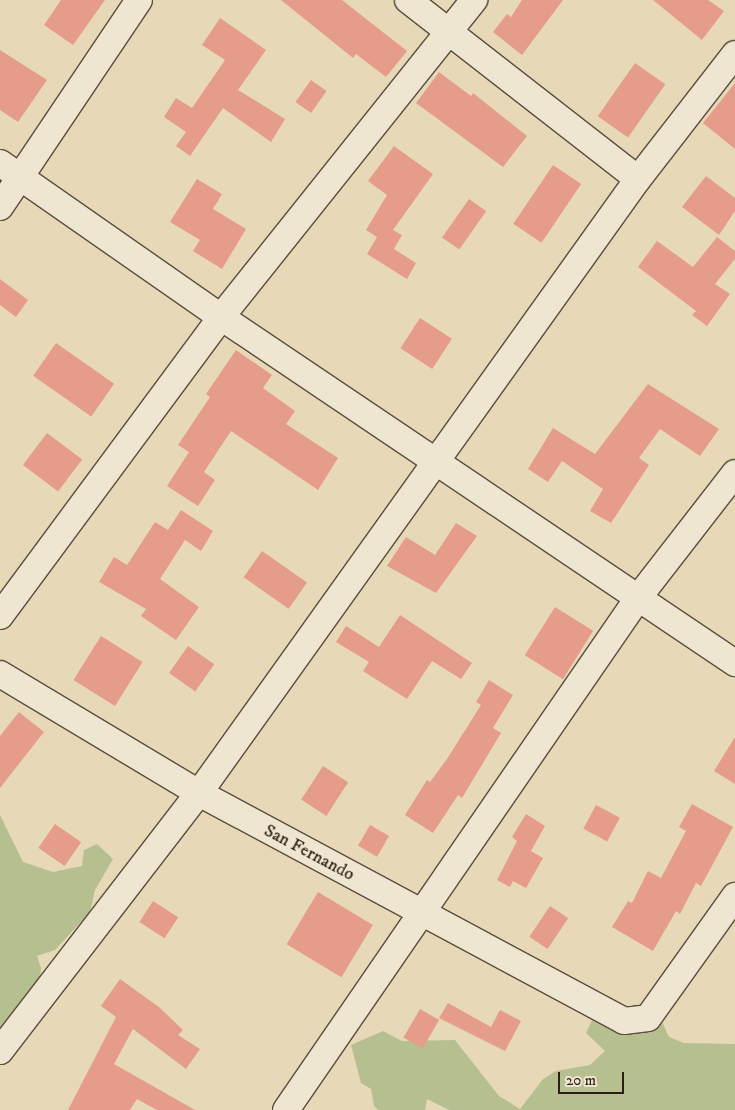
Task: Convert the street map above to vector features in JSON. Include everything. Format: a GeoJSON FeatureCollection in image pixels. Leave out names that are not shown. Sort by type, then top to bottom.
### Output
{"type":"FeatureCollection","features":[{"type":"Feature","properties":{"kind":"street"},"geometry":{"type":"LineString","coordinates":[[0,207],[138,0]]}},
{"type":"Feature","properties":{"kind":"street"},"geometry":{"type":"LineString","coordinates":[[408,0],[450,30],[638,180]]}},
{"type":"Feature","properties":{"kind":"street"},"geometry":{"type":"LineString","coordinates":[[0,616],[221,317],[474,0]]}},
{"type":"Feature","properties":{"kind":"street"},"geometry":{"type":"LineString","coordinates":[[0,1051],[199,793],[638,180],[735,54]]}},
{"type":"Feature","properties":{"kind":"street"},"geometry":{"type":"LineString","coordinates":[[0,163],[221,317],[735,663]]}},
{"type":"Feature","properties":{"kind":"street"},"geometry":{"type":"LineString","coordinates":[[286,1110],[638,598],[735,472]]}},
{"type":"Feature","properties":{"kind":"street","name":"San Fernando"},"geometry":{"type":"LineString","coordinates":[[0,674],[199,793],[421,914],[624,1021],[648,1018],[735,896]]}},
{"type":"Feature","properties":{"kind":"green space"},"geometry":{"type":"Polygon","coordinates":[[[0,815],[23,862],[53,872],[82,866],[84,850],[97,844],[113,859],[95,890],[90,912],[55,950],[37,956],[41,968],[39,990],[0,1052],[0,815]]]}},
{"type":"Feature","properties":{"kind":"green space"},"geometry":{"type":"Polygon","coordinates":[[[640,1004],[659,1015],[669,1037],[684,1043],[735,1044],[735,1110],[449,1110],[427,1099],[425,1110],[378,1110],[374,1106],[371,1089],[361,1083],[351,1045],[383,1031],[402,1041],[455,1040],[499,1096],[520,1109],[543,1079],[556,1071],[590,1065],[605,1051],[586,1033],[594,1016],[640,1004]]]}},
{"type":"Feature","properties":{"kind":"building"},"geometry":{"type":"Polygon","coordinates":[[[61,0],[105,0],[73,45],[44,25],[61,0]]]}},
{"type":"Feature","properties":{"kind":"building"},"geometry":{"type":"Polygon","coordinates":[[[281,0],[342,0],[407,51],[386,77],[356,54],[353,58],[281,0]]]}},
{"type":"Feature","properties":{"kind":"building"},"geometry":{"type":"Polygon","coordinates":[[[522,0],[563,0],[522,55],[493,32],[507,14],[511,17],[522,0]]]}},
{"type":"Feature","properties":{"kind":"building"},"geometry":{"type":"Polygon","coordinates":[[[653,0],[708,0],[724,11],[702,40],[653,0]]]}},
{"type":"Feature","properties":{"kind":"building"},"geometry":{"type":"Polygon","coordinates":[[[220,18],[266,50],[238,90],[285,119],[271,142],[223,108],[190,156],[176,146],[186,132],[164,117],[176,98],[192,108],[225,60],[202,45],[220,18]]]}},
{"type":"Feature","properties":{"kind":"building"},"geometry":{"type":"Polygon","coordinates":[[[0,50],[47,80],[18,122],[0,110],[0,50]]]}},
{"type":"Feature","properties":{"kind":"building"},"geometry":{"type":"Polygon","coordinates":[[[635,63],[665,84],[628,137],[598,116],[635,63]]]}},
{"type":"Feature","properties":{"kind":"building"},"geometry":{"type":"Polygon","coordinates":[[[439,72],[471,96],[473,93],[527,136],[503,167],[416,103],[439,72]]]}},
{"type":"Feature","properties":{"kind":"building"},"geometry":{"type":"Polygon","coordinates":[[[311,80],[327,91],[311,113],[296,102],[311,80]]]}},
{"type":"Feature","properties":{"kind":"building"},"geometry":{"type":"Polygon","coordinates":[[[735,83],[735,149],[703,123],[735,83]]]}},
{"type":"Feature","properties":{"kind":"building"},"geometry":{"type":"Polygon","coordinates":[[[394,146],[433,174],[393,230],[402,235],[394,249],[416,263],[407,279],[367,254],[377,237],[366,230],[387,195],[368,181],[394,146]]]}},
{"type":"Feature","properties":{"kind":"building"},"geometry":{"type":"Polygon","coordinates":[[[553,165],[581,184],[541,243],[513,224],[553,165]]]}},
{"type":"Feature","properties":{"kind":"building"},"geometry":{"type":"Polygon","coordinates":[[[706,176],[735,198],[735,211],[719,235],[682,207],[706,176]]]}},
{"type":"Feature","properties":{"kind":"building"},"geometry":{"type":"Polygon","coordinates":[[[197,179],[222,194],[213,209],[246,229],[222,269],[193,251],[200,240],[170,222],[197,179]]]}},
{"type":"Feature","properties":{"kind":"building"},"geometry":{"type":"Polygon","coordinates":[[[469,199],[486,211],[459,250],[442,238],[469,199]]]}},
{"type":"Feature","properties":{"kind":"building"},"geometry":{"type":"Polygon","coordinates":[[[717,237],[735,251],[735,259],[715,284],[730,294],[707,326],[692,315],[696,311],[638,267],[657,241],[693,267],[717,237]]]}},
{"type":"Feature","properties":{"kind":"building"},"geometry":{"type":"Polygon","coordinates":[[[0,279],[28,300],[16,317],[0,305],[0,279]]]}},
{"type":"Feature","properties":{"kind":"building"},"geometry":{"type":"Polygon","coordinates":[[[420,318],[452,339],[432,369],[400,348],[420,318]]]}},
{"type":"Feature","properties":{"kind":"building"},"geometry":{"type":"Polygon","coordinates":[[[56,343],[114,384],[91,416],[33,376],[56,343]]]}},
{"type":"Feature","properties":{"kind":"building"},"geometry":{"type":"Polygon","coordinates":[[[236,350],[272,375],[263,388],[295,411],[286,424],[338,458],[318,490],[231,431],[204,472],[215,480],[198,506],[167,486],[189,452],[178,445],[210,397],[206,394],[236,350]]]}},
{"type":"Feature","properties":{"kind":"building"},"geometry":{"type":"Polygon","coordinates":[[[648,384],[719,429],[700,456],[660,429],[639,458],[649,465],[611,523],[590,511],[603,489],[562,461],[548,482],[528,469],[553,428],[595,454],[648,384]]]}},
{"type":"Feature","properties":{"kind":"building"},"geometry":{"type":"Polygon","coordinates":[[[47,433],[82,459],[58,491],[23,465],[47,433]]]}},
{"type":"Feature","properties":{"kind":"building"},"geometry":{"type":"Polygon","coordinates":[[[181,510],[213,531],[201,551],[185,540],[160,579],[199,607],[176,640],[141,616],[146,609],[99,582],[114,557],[127,565],[155,522],[168,530],[181,510]]]}},
{"type":"Feature","properties":{"kind":"building"},"geometry":{"type":"Polygon","coordinates":[[[456,523],[477,536],[436,593],[387,566],[406,537],[435,555],[456,523]]]}},
{"type":"Feature","properties":{"kind":"building"},"geometry":{"type":"Polygon","coordinates":[[[262,551],[307,583],[289,609],[244,577],[262,551]]]}},
{"type":"Feature","properties":{"kind":"building"},"geometry":{"type":"Polygon","coordinates":[[[555,607],[593,631],[563,679],[525,655],[555,607]]]}},
{"type":"Feature","properties":{"kind":"building"},"geometry":{"type":"Polygon","coordinates":[[[400,615],[472,663],[461,679],[432,661],[407,699],[363,671],[369,662],[336,642],[346,626],[379,647],[400,615]]]}},
{"type":"Feature","properties":{"kind":"building"},"geometry":{"type":"Polygon","coordinates":[[[101,636],[143,662],[115,706],[73,680],[101,636]]]}},
{"type":"Feature","properties":{"kind":"building"},"geometry":{"type":"Polygon","coordinates":[[[188,646],[214,664],[195,691],[169,673],[188,646]]]}},
{"type":"Feature","properties":{"kind":"building"},"geometry":{"type":"Polygon","coordinates":[[[489,680],[513,695],[493,728],[501,733],[462,798],[458,795],[433,833],[405,815],[427,780],[430,782],[447,759],[481,705],[476,702],[489,680]]]}},
{"type":"Feature","properties":{"kind":"building"},"geometry":{"type":"Polygon","coordinates":[[[19,712],[44,732],[0,788],[0,736],[19,712]]]}},
{"type":"Feature","properties":{"kind":"building"},"geometry":{"type":"Polygon","coordinates":[[[735,737],[735,784],[714,771],[735,737]]]}},
{"type":"Feature","properties":{"kind":"building"},"geometry":{"type":"Polygon","coordinates":[[[323,766],[348,782],[326,816],[301,800],[323,766]]]}},
{"type":"Feature","properties":{"kind":"building"},"geometry":{"type":"Polygon","coordinates":[[[692,804],[733,827],[701,886],[696,883],[680,914],[676,911],[653,951],[612,927],[628,901],[632,903],[648,871],[661,878],[686,831],[679,827],[692,804]]]}},
{"type":"Feature","properties":{"kind":"building"},"geometry":{"type":"Polygon","coordinates":[[[596,805],[620,818],[607,842],[583,829],[596,805]]]}},
{"type":"Feature","properties":{"kind":"building"},"geometry":{"type":"Polygon","coordinates":[[[526,814],[545,826],[531,851],[543,858],[526,888],[513,881],[510,887],[497,880],[517,841],[512,837],[526,814]]]}},
{"type":"Feature","properties":{"kind":"building"},"geometry":{"type":"Polygon","coordinates":[[[55,824],[81,842],[65,866],[38,848],[55,824]]]}},
{"type":"Feature","properties":{"kind":"building"},"geometry":{"type":"Polygon","coordinates":[[[370,825],[389,836],[377,857],[358,846],[370,825]]]}},
{"type":"Feature","properties":{"kind":"building"},"geometry":{"type":"Polygon","coordinates":[[[318,892],[373,925],[341,977],[287,944],[318,892]]]}},
{"type":"Feature","properties":{"kind":"building"},"geometry":{"type":"Polygon","coordinates":[[[153,901],[178,917],[165,938],[139,922],[153,901]]]}},
{"type":"Feature","properties":{"kind":"building"},"geometry":{"type":"Polygon","coordinates":[[[550,906],[568,918],[548,949],[529,937],[550,906]]]}},
{"type":"Feature","properties":{"kind":"building"},"geometry":{"type":"Polygon","coordinates":[[[120,979],[159,1007],[183,1030],[178,1035],[200,1049],[186,1069],[133,1029],[114,1064],[195,1110],[157,1110],[137,1099],[130,1110],[68,1110],[116,1017],[101,1006],[120,979]]]}},
{"type":"Feature","properties":{"kind":"building"},"geometry":{"type":"Polygon","coordinates":[[[448,1003],[491,1027],[500,1010],[521,1021],[505,1051],[439,1018],[448,1003]]]}},
{"type":"Feature","properties":{"kind":"building"},"geometry":{"type":"Polygon","coordinates":[[[420,1009],[439,1020],[423,1049],[404,1038],[420,1009]]]}}]}
